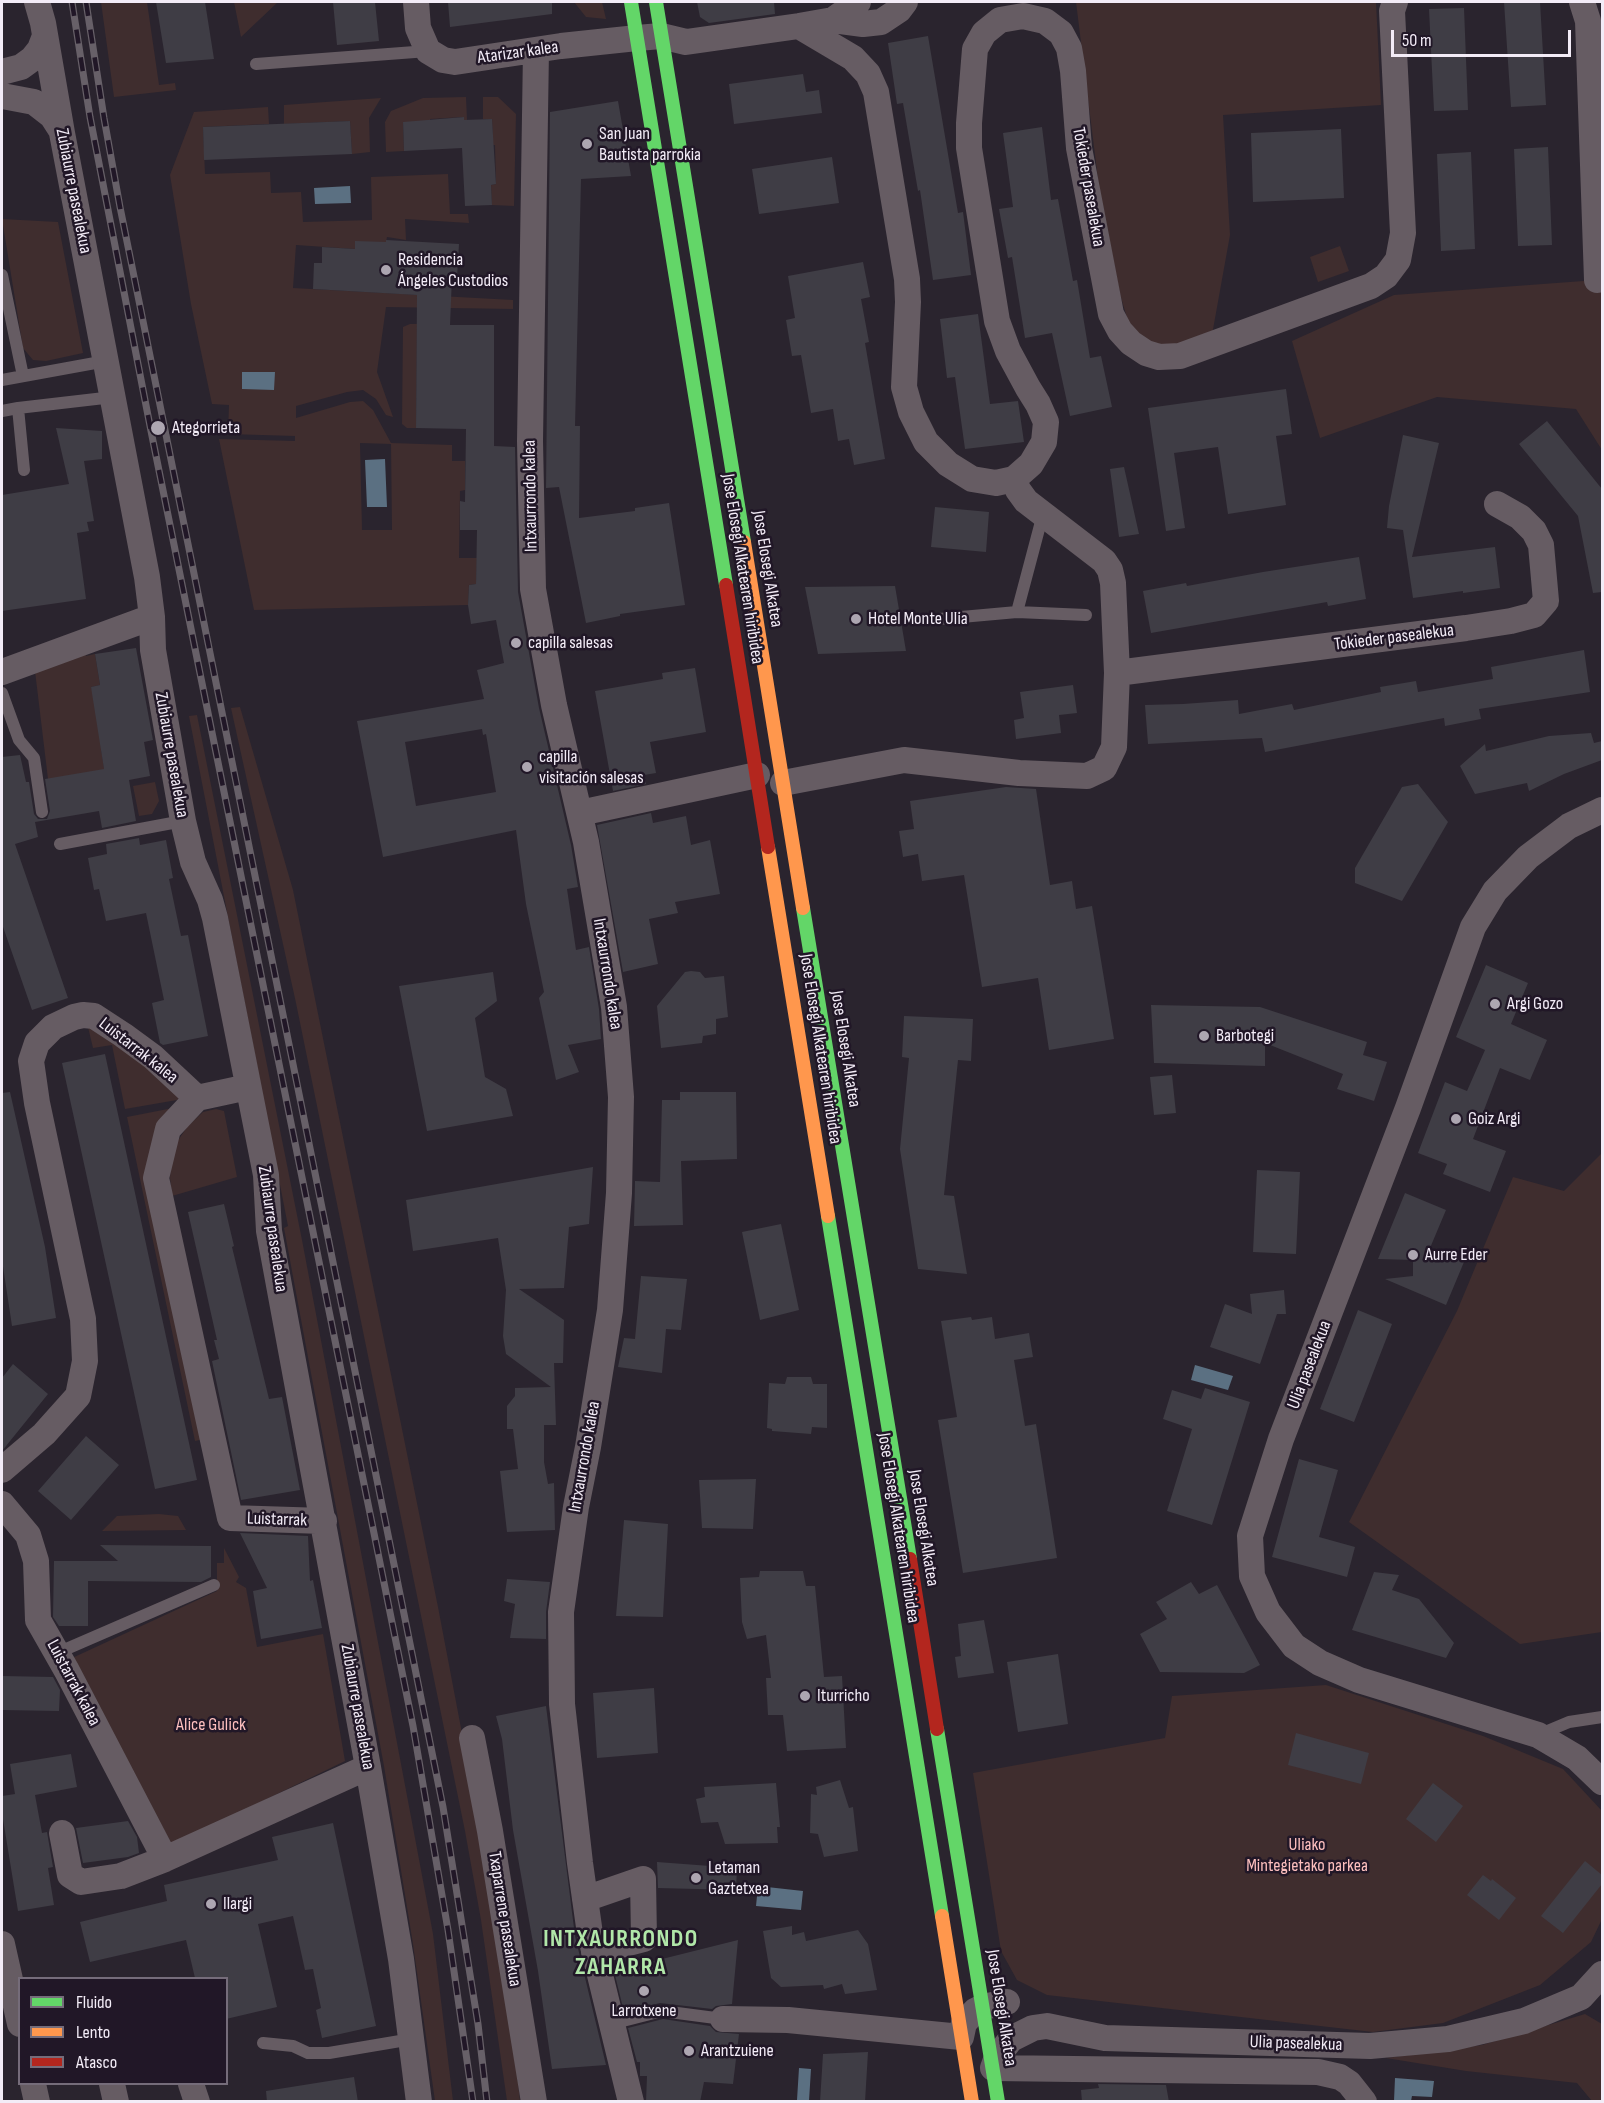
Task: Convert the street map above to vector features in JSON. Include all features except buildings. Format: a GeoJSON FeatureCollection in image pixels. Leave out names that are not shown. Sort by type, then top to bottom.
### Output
{"type":"FeatureCollection","features":[{"type":"Feature","properties":{"kind":"main road","name":"Jose Elosegi Alkatearen hiribidea"},"geometry":{"type":"LineString","coordinates":[[631,2],[649,37],[757,776],[972,2102]]}},
{"type":"Feature","properties":{"kind":"main road","name":"Jose Elosegi Alkatea"},"geometry":{"type":"LineString","coordinates":[[656,2],[649,37],[783,783],[978,1977]]}},
{"type":"Feature","properties":{"kind":"main road","name":"Jose Elosegi Alkatea"},"geometry":{"type":"LineString","coordinates":[[995,2004],[993,2068],[998,2102]]}},
{"type":"Feature","properties":{"kind":"street"},"geometry":{"type":"LineString","coordinates":[[416,2],[418,28],[428,51]]}},
{"type":"Feature","properties":{"kind":"street"},"geometry":{"type":"LineString","coordinates":[[833,20],[858,2]]}},
{"type":"Feature","properties":{"kind":"street"},"geometry":{"type":"LineString","coordinates":[[833,20],[862,24],[880,22],[899,10],[905,2]]}},
{"type":"Feature","properties":{"kind":"street","name":"Tokieder pasealekua"},"geometry":{"type":"LineString","coordinates":[[1014,479],[1031,464],[1044,442],[1046,422],[1008,351],[997,321],[971,160],[969,123],[975,49],[984,33],[1000,20],[1023,16],[1045,21],[1061,33],[1069,48],[1073,72],[1078,148],[1112,314],[1120,332],[1146,353],[1159,357],[1180,356],[1371,286],[1386,276],[1398,260],[1403,233],[1392,11],[1395,2]]}},
{"type":"Feature","properties":{"kind":"street"},"geometry":{"type":"LineString","coordinates":[[1582,2],[1588,21],[1600,284]]}},
{"type":"Feature","properties":{"kind":"street"},"geometry":{"type":"LineString","coordinates":[[2,72],[21,67],[40,49],[39,13]]}},
{"type":"Feature","properties":{"kind":"street","name":"Zubiaurre pasealekua"},"geometry":{"type":"LineString","coordinates":[[39,13],[148,587],[153,650],[183,821],[193,862],[207,892],[215,918],[266,1175],[269,1231],[368,1767],[412,2038],[419,2102]]}},
{"type":"Feature","properties":{"kind":"street","name":"Atarizar kalea"},"geometry":{"type":"LineString","coordinates":[[428,51],[443,60],[455,62],[649,37],[686,42],[833,20]]}},
{"type":"Feature","properties":{"kind":"street"},"geometry":{"type":"LineString","coordinates":[[783,783],[904,760],[1019,773],[1087,776],[1104,768],[1114,747],[1117,673],[1113,583],[1110,570],[1104,561],[1026,501],[1014,479],[996,483],[972,479],[948,464],[926,442],[911,412],[904,387],[907,279],[876,92],[868,74],[853,58],[799,26]]}},
{"type":"Feature","properties":{"kind":"street","name":"Intxaurrondo kalea"},"geometry":{"type":"LineString","coordinates":[[536,50],[530,441],[533,589],[554,705],[580,813],[614,1007],[621,1097],[618,1193],[610,1310],[576,1507],[561,1612],[562,1704],[585,1899],[594,1952],[631,2102]]}},
{"type":"Feature","properties":{"kind":"street"},"geometry":{"type":"LineString","coordinates":[[2,96],[34,102],[46,109],[62,133]]}},
{"type":"Feature","properties":{"kind":"street","name":"Tokieder pasealekua"},"geometry":{"type":"LineString","coordinates":[[1117,673],[1466,628],[1534,615],[1546,601],[1541,545],[1534,531],[1520,517],[1497,504]]}},
{"type":"Feature","properties":{"kind":"street"},"geometry":{"type":"LineString","coordinates":[[2,672],[152,617]]}},
{"type":"Feature","properties":{"kind":"street"},"geometry":{"type":"LineString","coordinates":[[580,813],[757,776]]}},
{"type":"Feature","properties":{"kind":"street","name":"Ulia pasealekua"},"geometry":{"type":"LineString","coordinates":[[1602,810],[1569,826],[1528,857],[1496,891],[1473,927],[1408,1108],[1281,1439],[1250,1536],[1252,1576],[1268,1612],[1294,1646],[1320,1663],[1359,1680],[1538,1735],[1577,1758],[1602,1782]]}},
{"type":"Feature","properties":{"kind":"street","name":"Luistarrak kalea"},"geometry":{"type":"LineString","coordinates":[[2,1470],[44,1434],[78,1396],[86,1361],[83,1318],[37,1103],[32,1061],[37,1043],[53,1027],[74,1017],[94,1016],[153,1057],[197,1098]]}},
{"type":"Feature","properties":{"kind":"street"},"geometry":{"type":"LineString","coordinates":[[197,1098],[249,1087]]}},
{"type":"Feature","properties":{"kind":"street","name":"Luistarrak"},"geometry":{"type":"LineString","coordinates":[[197,1098],[168,1129],[156,1178],[230,1518],[324,1521]]}},
{"type":"Feature","properties":{"kind":"street","name":"Luistarrak kalea"},"geometry":{"type":"LineString","coordinates":[[2,1504],[28,1535],[36,1561],[38,1620],[165,1859]]}},
{"type":"Feature","properties":{"kind":"street","name":"Txaparrene pasealekua"},"geometry":{"type":"LineString","coordinates":[[472,1738],[490,1831],[534,2102]]}},
{"type":"Feature","properties":{"kind":"street"},"geometry":{"type":"LineString","coordinates":[[62,1833],[69,1875],[81,1882],[121,1876],[165,1859],[368,1767]]}},
{"type":"Feature","properties":{"kind":"street"},"geometry":{"type":"LineString","coordinates":[[585,1899],[642,1879],[644,1939],[594,1952]]}},
{"type":"Feature","properties":{"kind":"street"},"geometry":{"type":"LineString","coordinates":[[2,1944],[18,2015]]}},
{"type":"Feature","properties":{"kind":"street","name":"Ulia pasealekua"},"geometry":{"type":"LineString","coordinates":[[993,2068],[996,2057],[1020,2033],[1047,2026],[1061,2027],[1105,2038],[1371,2046],[1448,2039],[1524,2021],[1592,1997],[1602,1974]]}},
{"type":"Feature","properties":{"kind":"street"},"geometry":{"type":"LineString","coordinates":[[978,1977],[991,1991],[995,2004]]}},
{"type":"Feature","properties":{"kind":"street"},"geometry":{"type":"LineString","coordinates":[[723,2019],[788,2020],[962,2037],[962,2030],[968,2017],[995,2004],[1061,2027]]}},
{"type":"Feature","properties":{"kind":"street"},"geometry":{"type":"LineString","coordinates":[[993,2068],[1318,2072],[1340,2077],[1349,2083],[1364,2102]]}},
{"type":"Feature","properties":{"kind":"street"},"geometry":{"type":"LineString","coordinates":[[33,2085],[37,2102]]}},
{"type":"Feature","properties":{"kind":"street"},"geometry":{"type":"LineString","coordinates":[[112,2085],[116,2102]]}},
{"type":"Feature","properties":{"kind":"street"},"geometry":{"type":"LineString","coordinates":[[191,2085],[197,2102]]}},
{"type":"Feature","properties":{"kind":"lane"},"geometry":{"type":"LineString","coordinates":[[256,64],[428,51]]}},
{"type":"Feature","properties":{"kind":"lane"},"geometry":{"type":"LineString","coordinates":[[2,275],[23,376]]}},
{"type":"Feature","properties":{"kind":"lane"},"geometry":{"type":"LineString","coordinates":[[2,380],[106,361]]}},
{"type":"Feature","properties":{"kind":"lane"},"geometry":{"type":"LineString","coordinates":[[2,411],[113,397]]}},
{"type":"Feature","properties":{"kind":"lane"},"geometry":{"type":"LineString","coordinates":[[18,408],[24,470]]}},
{"type":"Feature","properties":{"kind":"lane"},"geometry":{"type":"LineString","coordinates":[[1017,612],[1042,514]]}},
{"type":"Feature","properties":{"kind":"lane"},"geometry":{"type":"LineString","coordinates":[[928,620],[1017,612],[1086,615]]}},
{"type":"Feature","properties":{"kind":"lane"},"geometry":{"type":"LineString","coordinates":[[2,693],[19,740],[33,758],[42,812]]}},
{"type":"Feature","properties":{"kind":"lane"},"geometry":{"type":"LineString","coordinates":[[60,844],[183,821]]}},
{"type":"Feature","properties":{"kind":"lane"},"geometry":{"type":"LineString","coordinates":[[57,1653],[214,1586]]}},
{"type":"Feature","properties":{"kind":"lane"},"geometry":{"type":"LineString","coordinates":[[1538,1735],[1569,1722],[1602,1717]]}},
{"type":"Feature","properties":{"kind":"lane"},"geometry":{"type":"LineString","coordinates":[[611,2024],[662,2012],[723,2019]]}},
{"type":"Feature","properties":{"kind":"lane"},"geometry":{"type":"LineString","coordinates":[[263,2043],[293,2046],[308,2053],[329,2053],[412,2038]]}},
{"type":"Feature","properties":{"kind":"green space"},"geometry":{"type":"Polygon","coordinates":[[[101,2],[147,2],[159,85],[175,83],[176,90],[114,97],[101,2]]]}},
{"type":"Feature","properties":{"kind":"green space"},"geometry":{"type":"Polygon","coordinates":[[[234,2],[278,2],[241,37],[234,2]]]}},
{"type":"Feature","properties":{"kind":"green space"},"geometry":{"type":"Polygon","coordinates":[[[574,2],[602,2],[606,19],[586,17],[574,2]]]}},
{"type":"Feature","properties":{"kind":"green space"},"geometry":{"type":"Polygon","coordinates":[[[1076,2],[1376,2],[1381,105],[1223,115],[1230,235],[1212,335],[1177,350],[1149,347],[1130,328],[1120,294],[1099,187],[1076,2]]]}},
{"type":"Feature","properties":{"kind":"green space"},"geometry":{"type":"Polygon","coordinates":[[[466,97],[467,120],[463,117],[430,119],[430,127],[403,122],[404,151],[386,152],[385,122],[391,111],[423,98],[466,97]]]}},
{"type":"Feature","properties":{"kind":"green space"},"geometry":{"type":"Polygon","coordinates":[[[483,97],[498,97],[516,114],[514,206],[492,205],[491,185],[496,184],[495,145],[493,145],[492,119],[483,119],[483,97]]]}},
{"type":"Feature","properties":{"kind":"green space"},"geometry":{"type":"Polygon","coordinates":[[[381,98],[369,118],[370,152],[352,154],[350,121],[284,124],[284,105],[381,98]]]}},
{"type":"Feature","properties":{"kind":"green space"},"geometry":{"type":"Polygon","coordinates":[[[268,107],[269,124],[203,127],[205,174],[270,172],[271,193],[301,192],[303,222],[372,220],[371,177],[448,174],[450,214],[468,214],[469,223],[405,219],[406,240],[387,237],[386,242],[355,242],[355,249],[296,245],[293,288],[513,300],[513,309],[386,307],[377,372],[393,417],[386,415],[376,399],[363,390],[296,406],[296,418],[350,402],[363,401],[373,410],[391,443],[452,445],[452,461],[465,461],[465,490],[460,491],[459,558],[477,558],[476,584],[469,585],[468,605],[254,610],[219,439],[295,441],[295,436],[228,434],[229,405],[212,404],[191,304],[170,175],[194,112],[268,107]],[[360,443],[362,530],[392,530],[391,444],[360,443]]]}},
{"type":"Feature","properties":{"kind":"green space"},"geometry":{"type":"Polygon","coordinates":[[[2,219],[58,222],[83,353],[46,361],[33,360],[23,348],[2,219]]]}},
{"type":"Feature","properties":{"kind":"green space"},"geometry":{"type":"Polygon","coordinates":[[[1340,246],[1349,271],[1318,282],[1310,257],[1340,246]]]}},
{"type":"Feature","properties":{"kind":"green space"},"geometry":{"type":"Polygon","coordinates":[[[1602,281],[1602,450],[1576,409],[1437,397],[1320,438],[1292,341],[1394,295],[1602,281]]]}},
{"type":"Feature","properties":{"kind":"green space"},"geometry":{"type":"Polygon","coordinates":[[[417,324],[416,428],[407,428],[402,424],[403,327],[417,324]]]}},
{"type":"Feature","properties":{"kind":"green space"},"geometry":{"type":"Polygon","coordinates":[[[85,653],[86,656],[95,654],[100,685],[91,687],[114,747],[101,749],[106,780],[48,779],[35,671],[85,653]]]}},
{"type":"Feature","properties":{"kind":"green space"},"geometry":{"type":"Polygon","coordinates":[[[240,707],[293,890],[438,1607],[472,1786],[511,2020],[520,2101],[507,2101],[481,1920],[465,1831],[296,1003],[231,708],[240,707]]]}},
{"type":"Feature","properties":{"kind":"green space"},"geometry":{"type":"Polygon","coordinates":[[[197,715],[302,1240],[433,1934],[453,2101],[435,2101],[413,1944],[384,1766],[284,1228],[288,1226],[189,716],[197,715]]]}},
{"type":"Feature","properties":{"kind":"green space"},"geometry":{"type":"Polygon","coordinates":[[[155,782],[159,801],[152,814],[139,816],[133,786],[155,782]]]}},
{"type":"Feature","properties":{"kind":"green space"},"geometry":{"type":"Polygon","coordinates":[[[87,1023],[183,1094],[177,1100],[125,1109],[112,1045],[93,1048],[87,1023]]]}},
{"type":"Feature","properties":{"kind":"green space"},"geometry":{"type":"Polygon","coordinates":[[[173,1108],[160,1124],[204,1439],[195,1441],[127,1117],[173,1108]]]}},
{"type":"Feature","properties":{"kind":"green space"},"geometry":{"type":"Polygon","coordinates":[[[216,1109],[224,1111],[237,1177],[172,1196],[171,1159],[177,1142],[187,1127],[203,1112],[216,1109]]]}},
{"type":"Feature","properties":{"kind":"green space"},"geometry":{"type":"Polygon","coordinates":[[[1602,1153],[1602,1632],[1520,1644],[1349,1522],[1457,1311],[1513,1177],[1564,1191],[1602,1153]]]}},
{"type":"Feature","properties":{"kind":"green space"},"geometry":{"type":"Polygon","coordinates":[[[159,1514],[178,1516],[186,1530],[102,1531],[117,1516],[159,1514]]]}},
{"type":"Feature","properties":{"kind":"green space","name":"Alice Gulick"},"geometry":{"type":"Polygon","coordinates":[[[224,1548],[239,1577],[236,1582],[246,1588],[257,1647],[323,1634],[345,1761],[172,1845],[70,1659],[217,1591],[217,1563],[224,1563],[224,1548]]]}},
{"type":"Feature","properties":{"kind":"green space","name":"Uliako Mintegietako parkea"},"geometry":{"type":"Polygon","coordinates":[[[1326,1685],[1483,1736],[1563,1769],[1602,1811],[1602,1919],[1591,1942],[1540,1985],[1443,2023],[1373,2032],[1047,1995],[1017,1980],[1001,1951],[973,1773],[1165,1738],[1172,1696],[1326,1685]]]}},
{"type":"Feature","properties":{"kind":"green space"},"geometry":{"type":"Polygon","coordinates":[[[1585,2014],[1602,2024],[1602,2101],[1592,2101],[1577,2083],[1466,2071],[1386,2058],[1482,2045],[1585,2014]]]}},
{"type":"Feature","properties":{"kind":"water"},"geometry":{"type":"Polygon","coordinates":[[[350,186],[351,203],[315,204],[314,188],[350,186]]]}},
{"type":"Feature","properties":{"kind":"water"},"geometry":{"type":"Polygon","coordinates":[[[242,372],[275,372],[274,390],[242,389],[242,372]]]}},
{"type":"Feature","properties":{"kind":"water"},"geometry":{"type":"Polygon","coordinates":[[[385,459],[387,507],[367,507],[365,460],[385,459]]]}},
{"type":"Feature","properties":{"kind":"water"},"geometry":{"type":"Polygon","coordinates":[[[1195,1365],[1233,1376],[1228,1390],[1191,1380],[1195,1365]]]}},
{"type":"Feature","properties":{"kind":"water"},"geometry":{"type":"Polygon","coordinates":[[[758,1886],[803,1891],[801,1910],[756,1906],[758,1886]]]}},
{"type":"Feature","properties":{"kind":"water"},"geometry":{"type":"Polygon","coordinates":[[[799,2068],[811,2069],[809,2101],[797,2100],[799,2068]]]}},
{"type":"Feature","properties":{"kind":"water"},"geometry":{"type":"Polygon","coordinates":[[[1395,2078],[1434,2081],[1432,2097],[1412,2096],[1411,2101],[1394,2101],[1395,2078]]]}},
{"type":"Feature","properties":{"kind":"railway"},"geometry":{"type":"LineString","coordinates":[[72,2],[90,117],[151,431],[413,1726],[448,1930],[473,2102]]}},
{"type":"Feature","properties":{"kind":"railway"},"geometry":{"type":"LineString","coordinates":[[86,2],[120,207],[443,1807],[478,2024],[487,2102]]}},
{"type":"Feature","properties":{"kind":"traffic: fast"},"geometry":{"type":"LineString","coordinates":[[631,2],[726,585]]}},
{"type":"Feature","properties":{"kind":"traffic: fast"},"geometry":{"type":"LineString","coordinates":[[656,2],[744,542]]}},
{"type":"Feature","properties":{"kind":"traffic: fast"},"geometry":{"type":"LineString","coordinates":[[803,908],[910,1559]]}},
{"type":"Feature","properties":{"kind":"traffic: fast"},"geometry":{"type":"LineString","coordinates":[[828,1216],[942,1916]]}},
{"type":"Feature","properties":{"kind":"traffic: fast"},"geometry":{"type":"LineString","coordinates":[[937,1729],[998,2102]]}},
{"type":"Feature","properties":{"kind":"traffic: slow"},"geometry":{"type":"LineString","coordinates":[[744,542],[803,908]]}},
{"type":"Feature","properties":{"kind":"traffic: slow"},"geometry":{"type":"LineString","coordinates":[[768,847],[828,1216]]}},
{"type":"Feature","properties":{"kind":"traffic: slow"},"geometry":{"type":"LineString","coordinates":[[942,1916],[972,2102]]}},
{"type":"Feature","properties":{"kind":"traffic: jam"},"geometry":{"type":"LineString","coordinates":[[726,585],[768,847]]}},
{"type":"Feature","properties":{"kind":"traffic: jam"},"geometry":{"type":"LineString","coordinates":[[910,1559],[937,1729]]}},
{"type":"Feature","properties":{"kind":"place","name":"San Juan Bautista parrokia"},"geometry":{"type":"Point","coordinates":[587,144]}},
{"type":"Feature","properties":{"kind":"place","name":"Residencia Ángeles Custodios"},"geometry":{"type":"Point","coordinates":[386,270]}},
{"type":"Feature","properties":{"kind":"place","name":"Ategorrieta"},"geometry":{"type":"Point","coordinates":[158,428]}},
{"type":"Feature","properties":{"kind":"place","name":"Hotel Monte Ulia"},"geometry":{"type":"Point","coordinates":[856,619]}},
{"type":"Feature","properties":{"kind":"place","name":"capilla salesas"},"geometry":{"type":"Point","coordinates":[516,643]}},
{"type":"Feature","properties":{"kind":"place","name":"capilla visitación salesas"},"geometry":{"type":"Point","coordinates":[527,767]}},
{"type":"Feature","properties":{"kind":"place","name":"Argi Gozo"},"geometry":{"type":"Point","coordinates":[1495,1004]}},
{"type":"Feature","properties":{"kind":"place","name":"Barbotegi"},"geometry":{"type":"Point","coordinates":[1204,1036]}},
{"type":"Feature","properties":{"kind":"place","name":"Goiz Argi"},"geometry":{"type":"Point","coordinates":[1456,1119]}},
{"type":"Feature","properties":{"kind":"place","name":"Aurre Eder"},"geometry":{"type":"Point","coordinates":[1413,1255]}},
{"type":"Feature","properties":{"kind":"place","name":"Iturricho"},"geometry":{"type":"Point","coordinates":[805,1696]}},
{"type":"Feature","properties":{"kind":"place","name":"Letaman Gaztetxea"},"geometry":{"type":"Point","coordinates":[696,1878]}},
{"type":"Feature","properties":{"kind":"place","name":"Ilargi"},"geometry":{"type":"Point","coordinates":[211,1904]}},
{"type":"Feature","properties":{"kind":"place","name":"Larrotxene"},"geometry":{"type":"Point","coordinates":[644,1991]}},
{"type":"Feature","properties":{"kind":"place","name":"Arantzuiene"},"geometry":{"type":"Point","coordinates":[689,2051]}},
{"type":"Feature","properties":{"kind":"district","name":"INTXAURRONDO ZAHARRA"},"geometry":{"type":"Point","coordinates":[621,1954]}}]}
